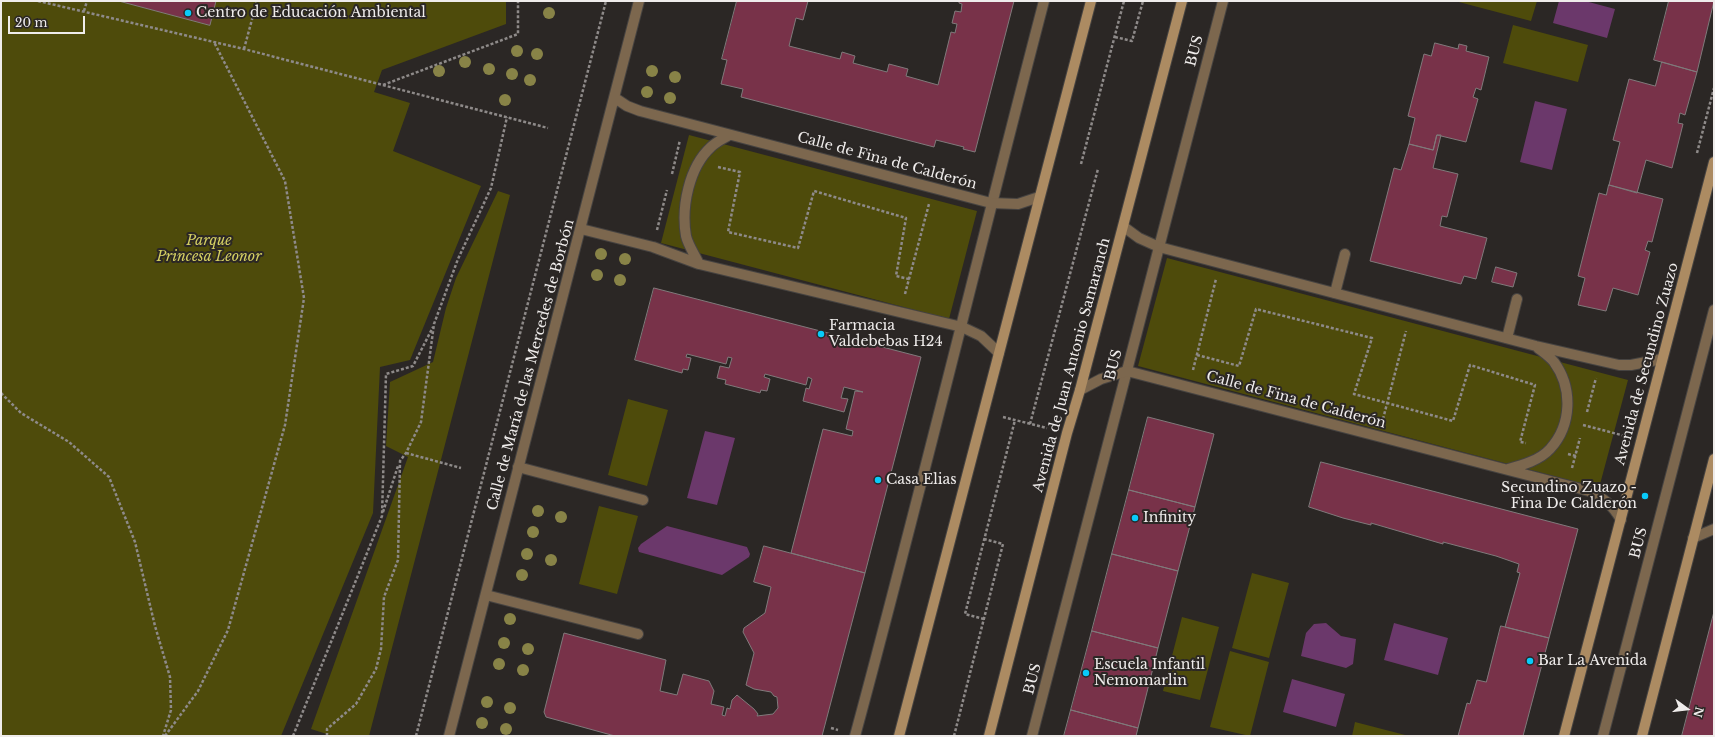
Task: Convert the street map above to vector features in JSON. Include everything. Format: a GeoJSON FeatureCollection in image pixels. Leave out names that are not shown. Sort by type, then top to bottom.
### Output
{"type":"FeatureCollection","features":[{"type":"Feature","properties":{"kind":"street","name":"Calle de María de las Mercedes de Borbón"},"geometry":{"type":"LineString","coordinates":[[449,736],[639,1]]}},
{"type":"Feature","properties":{"kind":"street"},"geometry":{"type":"LineString","coordinates":[[855,736],[962,327],[991,203],[1044,1]]}},
{"type":"Feature","properties":{"kind":"street"},"geometry":{"type":"LineString","coordinates":[[899,736],[1091,1]]}},
{"type":"Feature","properties":{"kind":"street","name":"Avenida de Juan Antonio Samaranch"},"geometry":{"type":"LineString","coordinates":[[989,736],[1067,433],[1124,227],[1182,1]]}},
{"type":"Feature","properties":{"kind":"street","name":"BUS"},"geometry":{"type":"LineString","coordinates":[[1032,736],[1223,1]]}},
{"type":"Feature","properties":{"kind":"street","name":"Calle de Fina de Calderón"},"geometry":{"type":"LineString","coordinates":[[615,98],[627,106],[640,111],[991,203],[1018,204],[1039,197]]}},
{"type":"Feature","properties":{"kind":"street"},"geometry":{"type":"LineString","coordinates":[[698,264],[686,237],[685,215],[687,193],[699,162],[710,147],[729,135]]}},
{"type":"Feature","properties":{"kind":"street","name":"Avenida de Secundino Zuazo"},"geometry":{"type":"LineString","coordinates":[[1564,736],[1714,162]]}},
{"type":"Feature","properties":{"kind":"street","name":"Calle de Fina de Calderón"},"geometry":{"type":"LineString","coordinates":[[1124,227],[1139,238],[1159,247],[1536,346],[1619,364],[1631,365],[1662,359]]}},
{"type":"Feature","properties":{"kind":"street"},"geometry":{"type":"LineString","coordinates":[[581,229],[652,247],[698,264],[962,327],[980,336],[1000,353]]}},
{"type":"Feature","properties":{"kind":"street"},"geometry":{"type":"LineString","coordinates":[[1335,293],[1345,254]]}},
{"type":"Feature","properties":{"kind":"street"},"geometry":{"type":"LineString","coordinates":[[1507,338],[1517,299]]}},
{"type":"Feature","properties":{"kind":"street","name":"BUS"},"geometry":{"type":"LineString","coordinates":[[1603,736],[1714,310]]}},
{"type":"Feature","properties":{"kind":"street","name":"Calle de Fina de Calderón"},"geometry":{"type":"LineString","coordinates":[[1506,469],[1524,465],[1550,449],[1564,426],[1568,410],[1563,378],[1554,362],[1536,346]]}},
{"type":"Feature","properties":{"kind":"street","name":"Calle de Fina de Calderón"},"geometry":{"type":"LineString","coordinates":[[1127,371],[1589,490],[1602,497],[1614,508],[1621,520]]}},
{"type":"Feature","properties":{"kind":"street"},"geometry":{"type":"LineString","coordinates":[[1080,390],[1101,379],[1127,371]]}},
{"type":"Feature","properties":{"kind":"street"},"geometry":{"type":"LineString","coordinates":[[1642,736],[1714,459]]}},
{"type":"Feature","properties":{"kind":"street"},"geometry":{"type":"LineString","coordinates":[[518,466],[643,500]]}},
{"type":"Feature","properties":{"kind":"street"},"geometry":{"type":"LineString","coordinates":[[1693,538],[1714,529]]}},
{"type":"Feature","properties":{"kind":"street"},"geometry":{"type":"LineString","coordinates":[[486,595],[638,634]]}},
{"type":"Feature","properties":{"kind":"path"},"geometry":{"type":"LineString","coordinates":[[38,1],[244,49],[548,128]]}},
{"type":"Feature","properties":{"kind":"path"},"geometry":{"type":"LineString","coordinates":[[84,11],[87,1]]}},
{"type":"Feature","properties":{"kind":"path"},"geometry":{"type":"LineString","coordinates":[[244,49],[257,1]]}},
{"type":"Feature","properties":{"kind":"path"},"geometry":{"type":"LineString","coordinates":[[383,85],[518,34],[518,1]]}},
{"type":"Feature","properties":{"kind":"path"},"geometry":{"type":"LineString","coordinates":[[416,736],[606,1]]}},
{"type":"Feature","properties":{"kind":"path"},"geometry":{"type":"LineString","coordinates":[[1081,164],[1124,1]]}},
{"type":"Feature","properties":{"kind":"path"},"geometry":{"type":"LineString","coordinates":[[1115,37],[1132,41],[1143,1]]}},
{"type":"Feature","properties":{"kind":"path"},"geometry":{"type":"LineString","coordinates":[[164,736],[198,691],[228,630],[286,425],[304,298],[285,181],[214,42]]}},
{"type":"Feature","properties":{"kind":"path"},"geometry":{"type":"LineString","coordinates":[[382,516],[386,374],[413,366],[434,324],[458,259],[491,188],[507,117]]}},
{"type":"Feature","properties":{"kind":"path"},"geometry":{"type":"LineString","coordinates":[[676,157],[740,172],[728,232],[798,248],[814,191],[906,218],[896,276],[909,279]]}},
{"type":"Feature","properties":{"kind":"path"},"geometry":{"type":"LineString","coordinates":[[1030,424],[1098,168]]}},
{"type":"Feature","properties":{"kind":"path"},"geometry":{"type":"LineString","coordinates":[[904,298],[929,201]]}},
{"type":"Feature","properties":{"kind":"path"},"geometry":{"type":"LineString","coordinates":[[1192,374],[1217,276]]}},
{"type":"Feature","properties":{"kind":"path"},"geometry":{"type":"LineString","coordinates":[[1197,355],[1239,366],[1256,309],[1372,338],[1354,394],[1388,402],[1453,421],[1470,366],[1535,385],[1520,442],[1576,456]]}},
{"type":"Feature","properties":{"kind":"path"},"geometry":{"type":"LineString","coordinates":[[293,736],[382,516],[400,461],[421,422],[434,324]]}},
{"type":"Feature","properties":{"kind":"path"},"geometry":{"type":"LineString","coordinates":[[1382,422],[1407,327]]}},
{"type":"Feature","properties":{"kind":"path"},"geometry":{"type":"LineString","coordinates":[[1,393],[21,412],[69,442],[109,477],[135,542],[155,626],[170,677],[171,710],[164,736]]}},
{"type":"Feature","properties":{"kind":"path"},"geometry":{"type":"LineString","coordinates":[[1003,417],[1047,428]]}},
{"type":"Feature","properties":{"kind":"path"},"geometry":{"type":"LineString","coordinates":[[984,619],[965,614],[1015,420]]}},
{"type":"Feature","properties":{"kind":"path"},"geometry":{"type":"LineString","coordinates":[[1584,425],[1629,436]]}},
{"type":"Feature","properties":{"kind":"path"},"geometry":{"type":"LineString","coordinates":[[406,452],[461,468]]}},
{"type":"Feature","properties":{"kind":"path"},"geometry":{"type":"LineString","coordinates":[[327,736],[327,729],[356,704],[376,669],[381,649],[384,597],[398,560],[400,461]]}},
{"type":"Feature","properties":{"kind":"path"},"geometry":{"type":"LineString","coordinates":[[954,736],[1003,544],[984,539]]}},
{"type":"Feature","properties":{"kind":"green space","name":"Parque Princesa Leonor"},"geometry":{"type":"Polygon","coordinates":[[[1,1],[506,1],[506,24],[382,70],[374,92],[410,103],[393,151],[481,186],[410,360],[380,367],[373,513],[281,736],[1,736],[1,1]]]}},
{"type":"Feature","properties":{"kind":"green space"},"geometry":{"type":"Polygon","coordinates":[[[1455,1],[1537,1],[1531,21],[1455,1]]]}},
{"type":"Feature","properties":{"kind":"green space"},"geometry":{"type":"Polygon","coordinates":[[[1513,25],[1588,45],[1578,82],[1503,63],[1513,25]]]}},
{"type":"Feature","properties":{"kind":"green space"},"geometry":{"type":"Polygon","coordinates":[[[689,135],[977,211],[949,319],[661,243],[689,135]]]}},
{"type":"Feature","properties":{"kind":"green space"},"geometry":{"type":"Polygon","coordinates":[[[498,191],[510,195],[369,736],[333,736],[311,729],[408,457],[386,446],[390,382],[433,362],[446,308],[456,278],[498,191]]]}},
{"type":"Feature","properties":{"kind":"green space"},"geometry":{"type":"Polygon","coordinates":[[[1167,258],[1628,380],[1599,488],[1138,366],[1167,258]]]}},
{"type":"Feature","properties":{"kind":"green space"},"geometry":{"type":"Polygon","coordinates":[[[628,399],[668,410],[647,486],[608,475],[628,399]]]}},
{"type":"Feature","properties":{"kind":"green space"},"geometry":{"type":"Polygon","coordinates":[[[599,506],[638,516],[617,594],[579,584],[599,506]]]}},
{"type":"Feature","properties":{"kind":"green space"},"geometry":{"type":"Polygon","coordinates":[[[1252,573],[1289,583],[1269,658],[1232,648],[1252,573]]]}},
{"type":"Feature","properties":{"kind":"green space"},"geometry":{"type":"Polygon","coordinates":[[[1182,617],[1219,627],[1200,700],[1163,691],[1182,617]]]}},
{"type":"Feature","properties":{"kind":"green space"},"geometry":{"type":"Polygon","coordinates":[[[1230,651],[1269,662],[1250,736],[1210,727],[1230,651]]]}},
{"type":"Feature","properties":{"kind":"green space"},"geometry":{"type":"Polygon","coordinates":[[[1355,722],[1409,736],[1352,736],[1355,722]]]}},
{"type":"Feature","properties":{"kind":"shaded area"},"geometry":{"type":"Polygon","coordinates":[[[1559,1],[1585,1],[1615,9],[1607,38],[1553,23],[1559,1]]]}},
{"type":"Feature","properties":{"kind":"shaded area"},"geometry":{"type":"Polygon","coordinates":[[[1535,101],[1567,109],[1552,170],[1520,162],[1535,101]]]}},
{"type":"Feature","properties":{"kind":"shaded area"},"geometry":{"type":"Polygon","coordinates":[[[705,431],[735,438],[717,505],[687,498],[705,431]]]}},
{"type":"Feature","properties":{"kind":"shaded area"},"geometry":{"type":"Polygon","coordinates":[[[667,526],[747,547],[750,554],[749,557],[722,575],[639,552],[638,548],[641,544],[667,526]]]}},
{"type":"Feature","properties":{"kind":"shaded area"},"geometry":{"type":"Polygon","coordinates":[[[1326,623],[1341,636],[1356,639],[1353,664],[1346,668],[1301,656],[1306,633],[1314,624],[1326,623]]]}},
{"type":"Feature","properties":{"kind":"shaded area"},"geometry":{"type":"Polygon","coordinates":[[[1394,623],[1448,638],[1438,675],[1384,660],[1394,623]]]}},
{"type":"Feature","properties":{"kind":"shaded area"},"geometry":{"type":"Polygon","coordinates":[[[1292,679],[1345,694],[1336,727],[1283,712],[1292,679]]]}},
{"type":"Feature","properties":{"kind":"building","name":"Centro de Educación Ambiental"},"geometry":{"type":"Polygon","coordinates":[[[119,1],[216,1],[210,25],[119,1]]]}},
{"type":"Feature","properties":{"kind":"building"},"geometry":{"type":"Polygon","coordinates":[[[737,1],[808,1],[803,20],[796,18],[789,46],[840,59],[842,52],[855,56],[853,63],[887,72],[889,64],[908,69],[906,76],[938,85],[951,32],[955,33],[957,24],[952,23],[955,11],[961,12],[962,4],[959,3],[959,1],[1014,1],[975,152],[963,149],[964,147],[936,140],[934,147],[741,97],[743,89],[721,84],[727,60],[722,59],[737,1]]]}},
{"type":"Feature","properties":{"kind":"building"},"geometry":{"type":"Polygon","coordinates":[[[1669,1],[1714,1],[1697,72],[1654,60],[1669,1]]]}},
{"type":"Feature","properties":{"kind":"building"},"geometry":{"type":"Polygon","coordinates":[[[1435,43],[1458,49],[1459,44],[1467,46],[1466,51],[1489,57],[1481,90],[1476,88],[1473,97],[1478,99],[1466,142],[1437,135],[1433,150],[1409,144],[1415,118],[1408,116],[1424,54],[1431,56],[1435,43]]]}},
{"type":"Feature","properties":{"kind":"building"},"geometry":{"type":"Polygon","coordinates":[[[1662,62],[1697,72],[1685,115],[1680,113],[1678,123],[1683,124],[1672,168],[1646,160],[1637,193],[1609,185],[1620,142],[1613,140],[1629,79],[1655,86],[1662,62]]]}},
{"type":"Feature","properties":{"kind":"building"},"geometry":{"type":"Polygon","coordinates":[[[1437,135],[1441,135],[1433,168],[1458,174],[1447,217],[1442,216],[1440,226],[1487,238],[1476,279],[1464,276],[1461,284],[1370,261],[1394,168],[1401,170],[1409,144],[1433,150],[1437,135]]]}},
{"type":"Feature","properties":{"kind":"building"},"geometry":{"type":"Polygon","coordinates":[[[1609,185],[1663,199],[1652,242],[1648,241],[1645,250],[1650,252],[1638,295],[1613,288],[1606,311],[1578,305],[1585,278],[1578,276],[1599,193],[1606,195],[1609,185]]]}},
{"type":"Feature","properties":{"kind":"building"},"geometry":{"type":"Polygon","coordinates":[[[1496,267],[1517,273],[1513,287],[1492,282],[1496,267]]]}},
{"type":"Feature","properties":{"kind":"building"},"geometry":{"type":"Polygon","coordinates":[[[654,288],[921,357],[865,573],[791,553],[823,429],[852,436],[853,431],[846,429],[855,391],[863,392],[844,387],[841,398],[848,399],[844,412],[803,401],[806,388],[809,389],[812,379],[808,377],[806,385],[765,374],[764,377],[770,379],[767,391],[761,390],[760,393],[725,384],[726,380],[717,378],[720,366],[729,368],[732,358],[728,357],[726,364],[687,354],[686,357],[691,358],[688,370],[683,369],[682,373],[635,360],[654,288]]]}},
{"type":"Feature","properties":{"kind":"building"},"geometry":{"type":"Polygon","coordinates":[[[1148,417],[1214,434],[1195,507],[1129,490],[1148,417]]]}},
{"type":"Feature","properties":{"kind":"building"},"geometry":{"type":"Polygon","coordinates":[[[1321,462],[1578,529],[1549,638],[1505,627],[1520,573],[1517,572],[1519,564],[1496,556],[1443,542],[1443,544],[1371,523],[1371,525],[1343,518],[1309,507],[1321,462]]]}},
{"type":"Feature","properties":{"kind":"building"},"geometry":{"type":"Polygon","coordinates":[[[1129,490],[1195,507],[1178,571],[1112,554],[1129,490]]]}},
{"type":"Feature","properties":{"kind":"building"},"geometry":{"type":"Polygon","coordinates":[[[764,546],[865,573],[822,736],[615,736],[546,717],[544,712],[564,633],[666,660],[660,691],[677,695],[683,674],[709,681],[714,691],[711,704],[724,707],[722,715],[725,716],[727,708],[730,709],[732,700],[737,695],[754,709],[758,714],[757,716],[773,714],[778,708],[777,697],[771,692],[754,689],[746,685],[754,653],[743,632],[744,628],[765,613],[771,587],[754,582],[764,546]]]}},
{"type":"Feature","properties":{"kind":"building"},"geometry":{"type":"Polygon","coordinates":[[[1112,554],[1178,571],[1158,648],[1092,631],[1112,554]]]}},
{"type":"Feature","properties":{"kind":"building"},"geometry":{"type":"Polygon","coordinates":[[[1714,612],[1714,736],[1682,736],[1714,612]]]}},
{"type":"Feature","properties":{"kind":"building"},"geometry":{"type":"Polygon","coordinates":[[[1501,626],[1549,638],[1523,736],[1458,736],[1467,703],[1470,704],[1477,680],[1486,682],[1501,626]]]}},
{"type":"Feature","properties":{"kind":"building"},"geometry":{"type":"Polygon","coordinates":[[[1092,631],[1158,648],[1138,728],[1071,710],[1092,631]]]}},
{"type":"Feature","properties":{"kind":"building"},"geometry":{"type":"Polygon","coordinates":[[[1071,710],[1138,728],[1136,736],[1064,736],[1071,710]]]}},
{"type":"Feature","properties":{"kind":"place","name":"Centro de Educación Ambiental"},"geometry":{"type":"Point","coordinates":[188,13]}},
{"type":"Feature","properties":{"kind":"place","name":"Farmacia Valdebebas H24"},"geometry":{"type":"Point","coordinates":[821,334]}},
{"type":"Feature","properties":{"kind":"place","name":"Casa Elias"},"geometry":{"type":"Point","coordinates":[878,480]}},
{"type":"Feature","properties":{"kind":"place","name":"Secundino Zuazo - Fina De Calderón"},"geometry":{"type":"Point","coordinates":[1645,496]}},
{"type":"Feature","properties":{"kind":"place","name":"Infinity"},"geometry":{"type":"Point","coordinates":[1135,518]}},
{"type":"Feature","properties":{"kind":"place","name":"Bar La Avenida"},"geometry":{"type":"Point","coordinates":[1530,661]}},
{"type":"Feature","properties":{"kind":"place","name":"Escuela Infantil Nemomarlin"},"geometry":{"type":"Point","coordinates":[1086,673]}}]}
